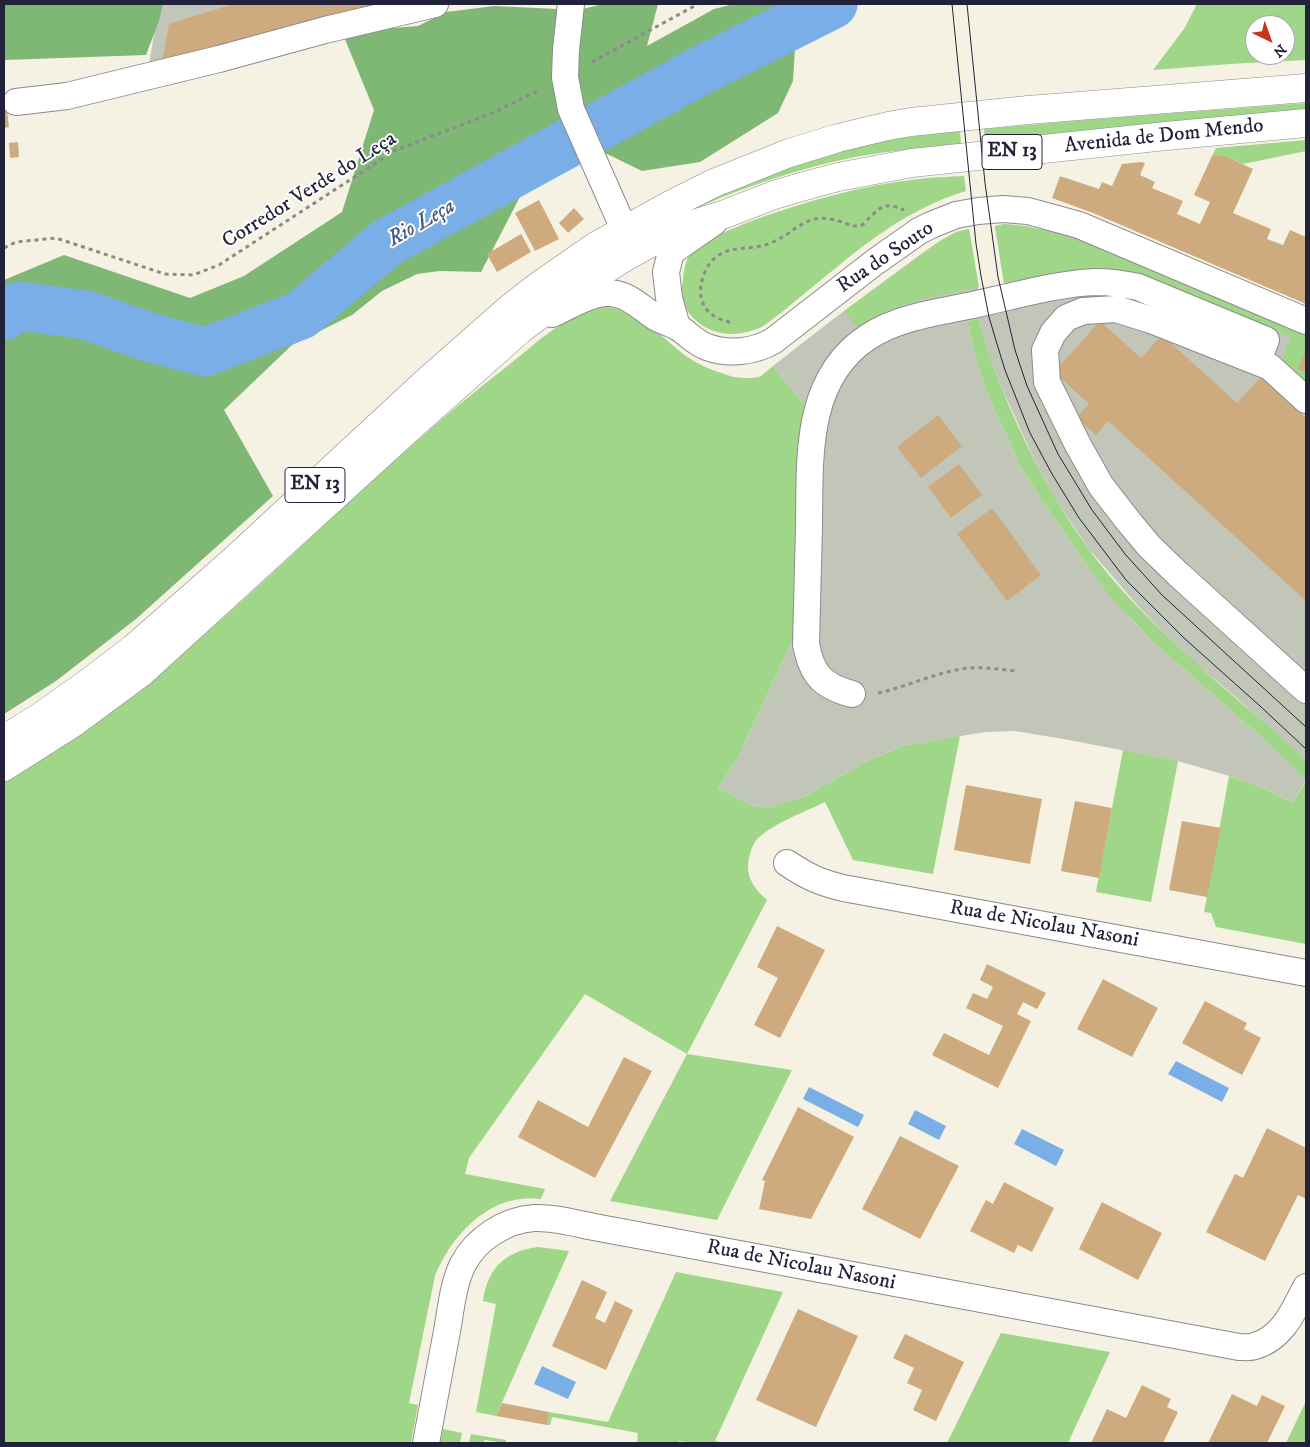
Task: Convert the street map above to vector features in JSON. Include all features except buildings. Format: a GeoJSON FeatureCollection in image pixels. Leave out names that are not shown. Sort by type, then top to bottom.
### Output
{"type":"FeatureCollection","features":[{"type":"Feature","properties":{"kind":"main road","name":"Avenida de Dom Mendo"},"geometry":{"type":"LineString","coordinates":[[624,230],[714,183],[751,167],[838,138],[888,126],[1028,110],[1306,88]]}},
{"type":"Feature","properties":{"kind":"main road","name":"Avenida de Dom Mendo"},"geometry":{"type":"LineString","coordinates":[[522,328],[576,288],[627,256],[674,230],[725,214],[765,198],[838,177],[912,163],[1306,123]]}},
{"type":"Feature","properties":{"kind":"main road","name":"EN 13"},"geometry":{"type":"LineString","coordinates":[[4,739],[40,717],[134,648],[226,567],[419,389],[509,309],[566,266],[624,230]]}},
{"type":"Feature","properties":{"kind":"main road","name":"EN 13"},"geometry":{"type":"LineString","coordinates":[[4,767],[73,723],[142,672],[428,411],[522,328]]}},
{"type":"Feature","properties":{"kind":"street"},"geometry":{"type":"LineString","coordinates":[[16,102],[67,96],[435,4]]}},
{"type":"Feature","properties":{"kind":"street"},"geometry":{"type":"LineString","coordinates":[[571,4],[565,77],[571,109],[624,230]]}},
{"type":"Feature","properties":{"kind":"street","name":"Rua do Souto"},"geometry":{"type":"LineString","coordinates":[[522,328],[597,294],[607,292],[633,301],[656,318],[677,327],[706,347],[736,352],[755,349],[765,346],[781,335],[903,241],[931,225],[956,215],[995,210],[1028,211],[1079,225],[1306,321]]}},
{"type":"Feature","properties":{"kind":"street"},"geometry":{"type":"LineString","coordinates":[[677,327],[669,298],[666,272],[671,252],[725,214]]}},
{"type":"Feature","properties":{"kind":"street"},"geometry":{"type":"LineString","coordinates":[[852,694],[838,691],[828,685],[816,673],[809,661],[806,644],[812,438],[823,392],[830,376],[855,347],[868,337],[889,326],[912,318],[1051,288],[1097,282],[1138,287],[1266,340],[1257,362]]}},
{"type":"Feature","properties":{"kind":"street"},"geometry":{"type":"LineString","coordinates":[[1306,400],[1270,367],[1151,320],[1116,309],[1083,311],[1066,318],[1054,333],[1045,350],[1047,382],[1078,446],[1101,486],[1149,546],[1306,690]]}},
{"type":"Feature","properties":{"kind":"street","name":"Rua de Nicolau Nasoni"},"geometry":{"type":"LineString","coordinates":[[788,863],[821,883],[843,888],[1306,973]]}},
{"type":"Feature","properties":{"kind":"street","name":"Rua de Nicolau Nasoni"},"geometry":{"type":"LineString","coordinates":[[426,1443],[451,1305],[457,1277],[462,1265],[470,1253],[494,1231],[521,1220],[545,1218],[1239,1348],[1254,1347],[1268,1341],[1279,1332],[1290,1319],[1306,1287]]}},
{"type":"Feature","properties":{"kind":"path","name":"Corredor Verde do Leça"},"geometry":{"type":"LineString","coordinates":[[4,248],[16,242],[56,238],[165,274],[193,275],[219,265],[396,150],[490,114],[565,77],[698,4]]}},
{"type":"Feature","properties":{"kind":"path"},"geometry":{"type":"LineString","coordinates":[[735,324],[721,320],[708,312],[702,302],[700,291],[702,278],[707,266],[720,253],[775,242],[816,218],[836,220],[853,226],[861,226],[885,205],[899,208],[931,225]]}},
{"type":"Feature","properties":{"kind":"path"},"geometry":{"type":"LineString","coordinates":[[852,694],[872,695],[895,690],[923,679],[961,669],[986,667],[1016,671]]}},
{"type":"Feature","properties":{"kind":"shaded area"},"geometry":{"type":"Polygon","coordinates":[[[159,4],[396,4],[148,70],[159,4]]]}},
{"type":"Feature","properties":{"kind":"shaded area"},"geometry":{"type":"Polygon","coordinates":[[[1004,224],[1027,226],[1251,311],[1306,335],[1306,761],[1194,662],[1163,632],[1088,548],[1053,495],[1033,457],[1001,386],[985,344],[979,319],[967,321],[979,370],[990,400],[1023,471],[1044,503],[1092,572],[1132,620],[1151,640],[1267,742],[1306,780],[1293,803],[1264,788],[1178,761],[1015,731],[985,732],[902,746],[866,762],[803,797],[766,808],[751,805],[718,788],[737,759],[795,635],[810,412],[773,366],[925,251],[956,232],[969,229],[979,294],[1005,289],[995,226],[1004,224]]]}},
{"type":"Feature","properties":{"kind":"green space"},"geometry":{"type":"Polygon","coordinates":[[[4,4],[163,4],[159,21],[146,55],[4,60],[4,4]]]}},
{"type":"Feature","properties":{"kind":"green space"},"geometry":{"type":"Polygon","coordinates":[[[603,4],[658,4],[647,46],[714,9],[734,4],[776,4],[797,16],[793,81],[778,113],[700,162],[642,171],[607,154],[560,166],[525,187],[481,272],[440,271],[417,274],[382,291],[352,315],[292,345],[224,410],[273,496],[136,619],[56,681],[4,714],[4,280],[64,255],[190,298],[244,276],[342,212],[374,110],[342,32],[418,26],[446,12],[494,6],[579,10],[603,4]]]}},
{"type":"Feature","properties":{"kind":"green space"},"geometry":{"type":"Polygon","coordinates":[[[1197,4],[1306,4],[1306,60],[1295,61],[1295,15],[1245,15],[1245,63],[1153,70],[1184,29],[1197,4]]]}},
{"type":"Feature","properties":{"kind":"green space"},"geometry":{"type":"Polygon","coordinates":[[[1306,103],[1306,109],[985,142],[984,129],[1306,103]]]}},
{"type":"Feature","properties":{"kind":"green space"},"geometry":{"type":"Polygon","coordinates":[[[960,131],[961,144],[868,155],[803,169],[720,198],[651,231],[719,196],[800,164],[884,141],[960,131]]]}},
{"type":"Feature","properties":{"kind":"green space"},"geometry":{"type":"Polygon","coordinates":[[[1306,140],[1306,151],[1243,164],[1223,155],[1212,156],[1216,148],[1306,140]]]}},
{"type":"Feature","properties":{"kind":"green space"},"geometry":{"type":"Polygon","coordinates":[[[964,176],[966,191],[919,210],[877,236],[762,327],[737,334],[717,332],[694,319],[684,305],[682,288],[687,259],[697,248],[721,234],[774,213],[856,190],[919,179],[964,176]]]}},
{"type":"Feature","properties":{"kind":"green space"},"geometry":{"type":"Polygon","coordinates":[[[1004,224],[1040,229],[1077,238],[1306,335],[1306,382],[1282,360],[1291,337],[1129,272],[1099,268],[1083,269],[1004,283],[995,226],[1004,224]]]}},
{"type":"Feature","properties":{"kind":"green space"},"geometry":{"type":"Polygon","coordinates":[[[969,229],[979,287],[905,304],[881,314],[858,328],[844,311],[940,241],[956,232],[969,229]]]}},
{"type":"Feature","properties":{"kind":"green space"},"geometry":{"type":"Polygon","coordinates":[[[605,307],[627,312],[637,317],[682,353],[700,365],[720,373],[734,377],[755,378],[761,376],[773,366],[810,412],[795,635],[737,759],[718,788],[751,805],[766,808],[803,797],[866,762],[902,746],[960,736],[933,874],[853,860],[825,802],[768,830],[755,842],[748,864],[749,875],[756,889],[767,900],[687,1054],[585,994],[469,1158],[465,1174],[545,1189],[541,1199],[523,1199],[506,1202],[490,1209],[463,1231],[442,1260],[435,1276],[409,1403],[418,1405],[411,1443],[4,1443],[4,782],[70,738],[156,676],[245,599],[419,439],[543,337],[579,314],[605,307]]]}},
{"type":"Feature","properties":{"kind":"green space"},"geometry":{"type":"Polygon","coordinates":[[[979,319],[997,375],[1027,444],[1055,497],[1087,547],[1124,592],[1165,634],[1306,761],[1306,780],[1267,742],[1151,640],[1110,596],[1092,572],[1023,471],[990,400],[979,370],[967,321],[979,319]]]}},
{"type":"Feature","properties":{"kind":"green space"},"geometry":{"type":"Polygon","coordinates":[[[1123,750],[1178,761],[1151,902],[1096,892],[1123,750]]]}},
{"type":"Feature","properties":{"kind":"green space"},"geometry":{"type":"Polygon","coordinates":[[[1229,776],[1264,788],[1293,803],[1306,781],[1306,944],[1216,927],[1211,913],[1204,912],[1229,776]]]}},
{"type":"Feature","properties":{"kind":"green space"},"geometry":{"type":"Polygon","coordinates":[[[687,1054],[792,1070],[717,1220],[610,1201],[687,1054]]]}},
{"type":"Feature","properties":{"kind":"green space"},"geometry":{"type":"Polygon","coordinates":[[[538,1247],[569,1251],[496,1416],[476,1412],[496,1304],[483,1301],[485,1290],[493,1271],[507,1257],[526,1249],[538,1247]]]}},
{"type":"Feature","properties":{"kind":"green space"},"geometry":{"type":"Polygon","coordinates":[[[676,1272],[783,1292],[715,1441],[727,1443],[637,1442],[638,1433],[552,1417],[550,1425],[547,1425],[549,1412],[608,1422],[676,1272]]]}},
{"type":"Feature","properties":{"kind":"green space"},"geometry":{"type":"Polygon","coordinates":[[[1001,1333],[1110,1352],[1068,1443],[947,1443],[1001,1333]]]}},
{"type":"Feature","properties":{"kind":"green space"},"geometry":{"type":"Polygon","coordinates":[[[1306,1401],[1306,1443],[1286,1443],[1306,1401]]]}},
{"type":"Feature","properties":{"kind":"green space"},"geometry":{"type":"Polygon","coordinates":[[[443,1429],[462,1433],[460,1443],[440,1443],[443,1429]]]}},
{"type":"Feature","properties":{"kind":"green space"},"geometry":{"type":"Polygon","coordinates":[[[471,1434],[506,1440],[506,1443],[485,1440],[483,1443],[469,1443],[471,1434]]]}},
{"type":"Feature","properties":{"kind":"water"},"geometry":{"type":"Polygon","coordinates":[[[1176,1061],[1229,1088],[1222,1102],[1168,1074],[1176,1061]]]}},
{"type":"Feature","properties":{"kind":"water"},"geometry":{"type":"Polygon","coordinates":[[[809,1087],[864,1115],[858,1127],[803,1099],[809,1087]]]}},
{"type":"Feature","properties":{"kind":"water"},"geometry":{"type":"Polygon","coordinates":[[[915,1110],[946,1126],[939,1140],[908,1124],[915,1110]]]}},
{"type":"Feature","properties":{"kind":"water"},"geometry":{"type":"Polygon","coordinates":[[[1022,1129],[1064,1150],[1056,1166],[1014,1144],[1022,1129]]]}},
{"type":"Feature","properties":{"kind":"water"},"geometry":{"type":"Polygon","coordinates":[[[542,1366],[576,1382],[568,1399],[534,1384],[542,1366]]]}},
{"type":"Feature","properties":{"kind":"waterway","name":"Rio Leça"},"geometry":{"type":"LineString","coordinates":[[4,316],[19,306],[86,315],[152,338],[205,352],[301,315],[386,243],[696,73],[833,4]]}},
{"type":"Feature","properties":{"kind":"tram line"},"geometry":{"type":"LineString","coordinates":[[952,4],[976,244],[981,276],[989,317],[1005,370],[1030,433],[1079,518],[1126,580],[1184,638],[1306,749]]}},
{"type":"Feature","properties":{"kind":"tram line"},"geometry":{"type":"LineString","coordinates":[[967,4],[985,183],[998,277],[1015,350],[1027,386],[1058,454],[1092,510],[1125,554],[1162,595],[1306,727]]}}]}
